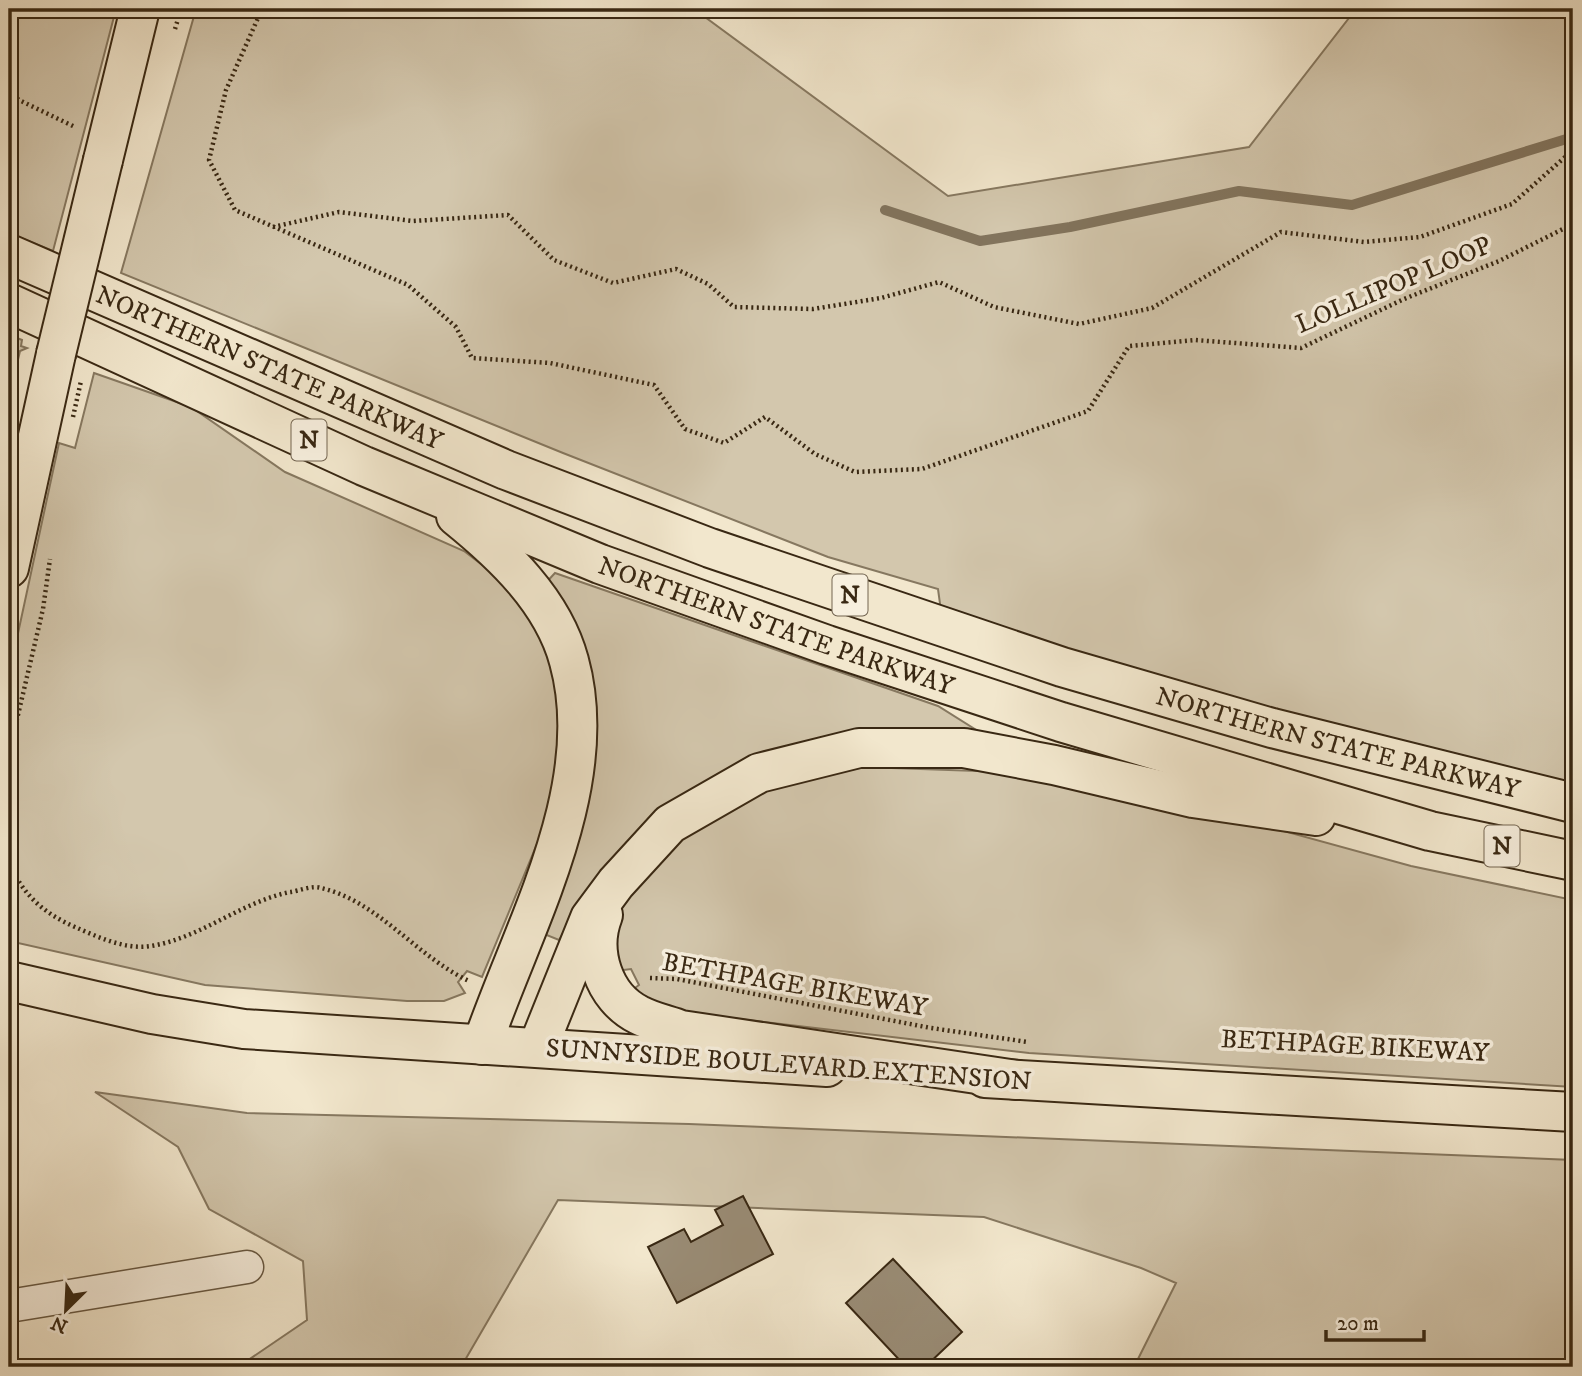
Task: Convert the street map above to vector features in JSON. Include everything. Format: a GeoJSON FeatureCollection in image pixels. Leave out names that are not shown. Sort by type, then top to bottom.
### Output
{"type":"FeatureCollection","features":[{"type":"Feature","properties":{"kind":"main road"},"geometry":{"type":"LineString","coordinates":[[9,568],[56,354],[94,146],[140,9]]}},
{"type":"Feature","properties":{"kind":"main road","name":"NORTHERN STATE PARKWAY"},"geometry":{"type":"LineString","coordinates":[[9,254],[506,470],[710,548],[1062,667],[1272,728],[1573,803]]}},
{"type":"Feature","properties":{"kind":"main road","name":"NORTHERN STATE PARKWAY"},"geometry":{"type":"LineString","coordinates":[[9,303],[415,487],[600,564],[827,645],[1061,722],[1430,831],[1573,861]]}},
{"type":"Feature","properties":{"kind":"main road"},"geometry":{"type":"LineString","coordinates":[[415,487],[500,554],[532,590],[556,628],[569,661],[578,738],[574,771],[553,858],[499,994],[482,1045]]}},
{"type":"Feature","properties":{"kind":"main road"},"geometry":{"type":"LineString","coordinates":[[538,1047],[590,918],[616,883],[670,824],[759,773],[859,748],[964,748],[1054,765],[1193,798],[1430,831]]}},
{"type":"Feature","properties":{"kind":"main road"},"geometry":{"type":"LineString","coordinates":[[616,883],[601,921],[596,955],[612,993],[638,1015],[681,1030],[1017,1080]]}},
{"type":"Feature","properties":{"kind":"main road","name":"SUNNYSIDE BOULEVARD EXTENSION"},"geometry":{"type":"LineString","coordinates":[[9,981],[152,1014],[244,1030],[1017,1080],[1573,1112]]}},
{"type":"Feature","properties":{"kind":"lane"},"geometry":{"type":"LineString","coordinates":[[9,1306],[247,1267]]}},
{"type":"Feature","properties":{"kind":"path","name":"LOLLIPOP LOOP"},"geometry":{"type":"LineString","coordinates":[[262,9],[226,90],[209,160],[235,211],[408,285],[456,327],[472,358],[550,363],[654,385],[685,429],[724,443],[765,417],[815,454],[855,472],[922,469],[1088,411],[1129,346],[1195,340],[1301,348],[1404,299],[1499,261],[1573,224]]}},
{"type":"Feature","properties":{"kind":"path"},"geometry":{"type":"LineString","coordinates":[[9,91],[19,100],[58,121],[94,146]]}},
{"type":"Feature","properties":{"kind":"path","name":"LOLLIPOP LOOP"},"geometry":{"type":"LineString","coordinates":[[272,227],[339,212],[413,221],[508,215],[554,260],[613,283],[676,269],[708,284],[734,307],[813,309],[881,298],[939,282],[994,307],[1079,324],[1152,309],[1281,232],[1364,242],[1420,237],[1512,204],[1573,150]]}},
{"type":"Feature","properties":{"kind":"path"},"geometry":{"type":"LineString","coordinates":[[71,427],[73,417]]}},
{"type":"Feature","properties":{"kind":"path"},"geometry":{"type":"LineString","coordinates":[[9,753],[43,609],[51,555]]}},
{"type":"Feature","properties":{"kind":"path"},"geometry":{"type":"LineString","coordinates":[[9,862],[19,886],[54,918],[107,941],[150,946],[205,928],[266,897],[319,887],[355,902],[449,972],[499,994]]}},
{"type":"Feature","properties":{"kind":"path","name":"BETHPAGE BIKEWAY"},"geometry":{"type":"LineString","coordinates":[[612,993],[635,978],[677,979],[931,1028],[1036,1043]]}},
{"type":"Feature","properties":{"kind":"shaded area"},"geometry":{"type":"Polygon","coordinates":[[[9,9],[116,9],[53,251],[9,233],[9,9]]]}},
{"type":"Feature","properties":{"kind":"shaded area"},"geometry":{"type":"Polygon","coordinates":[[[196,9],[694,9],[948,196],[1249,147],[1356,9],[1573,9],[1573,783],[1197,691],[941,611],[938,589],[828,557],[563,453],[121,273],[196,9]]]}},
{"type":"Feature","properties":{"kind":"shaded area"},"geometry":{"type":"Polygon","coordinates":[[[9,335],[22,340],[21,346],[27,348],[20,351],[9,398],[9,335]]]}},
{"type":"Feature","properties":{"kind":"shaded area"},"geometry":{"type":"Polygon","coordinates":[[[94,373],[191,407],[285,472],[464,551],[519,593],[556,661],[567,731],[549,815],[482,977],[467,971],[458,982],[465,993],[444,1001],[407,1001],[205,985],[9,941],[9,675],[59,443],[75,448],[94,373]]]}},
{"type":"Feature","properties":{"kind":"shaded area"},"geometry":{"type":"Polygon","coordinates":[[[555,573],[938,706],[989,738],[879,732],[597,877],[559,940],[539,932],[572,838],[596,742],[584,666],[542,587],[555,573]]]}},
{"type":"Feature","properties":{"kind":"shaded area"},"geometry":{"type":"Polygon","coordinates":[[[863,767],[1006,772],[1171,800],[1411,866],[1573,900],[1573,1087],[1029,1053],[662,1010],[628,993],[639,985],[631,969],[615,971],[617,906],[650,854],[744,795],[863,767]]]}},
{"type":"Feature","properties":{"kind":"shaded area"},"geometry":{"type":"Polygon","coordinates":[[[95,1092],[247,1113],[689,1124],[1573,1160],[1573,1367],[1134,1367],[1176,1283],[1141,1268],[984,1217],[558,1200],[461,1367],[238,1367],[307,1320],[303,1261],[209,1209],[178,1147],[95,1092]]]}},
{"type":"Feature","properties":{"kind":"building"},"geometry":{"type":"Polygon","coordinates":[[[743,1196],[773,1254],[677,1303],[648,1247],[684,1229],[691,1242],[723,1225],[715,1210],[743,1196]]]}},
{"type":"Feature","properties":{"kind":"building"},"geometry":{"type":"Polygon","coordinates":[[[893,1259],[962,1332],[925,1367],[906,1367],[846,1303],[893,1259]]]}},
{"type":"Feature","properties":{"kind":"waterway"},"geometry":{"type":"LineString","coordinates":[[885,210],[980,241],[1070,227],[1239,191],[1352,205],[1573,137]]}}]}
